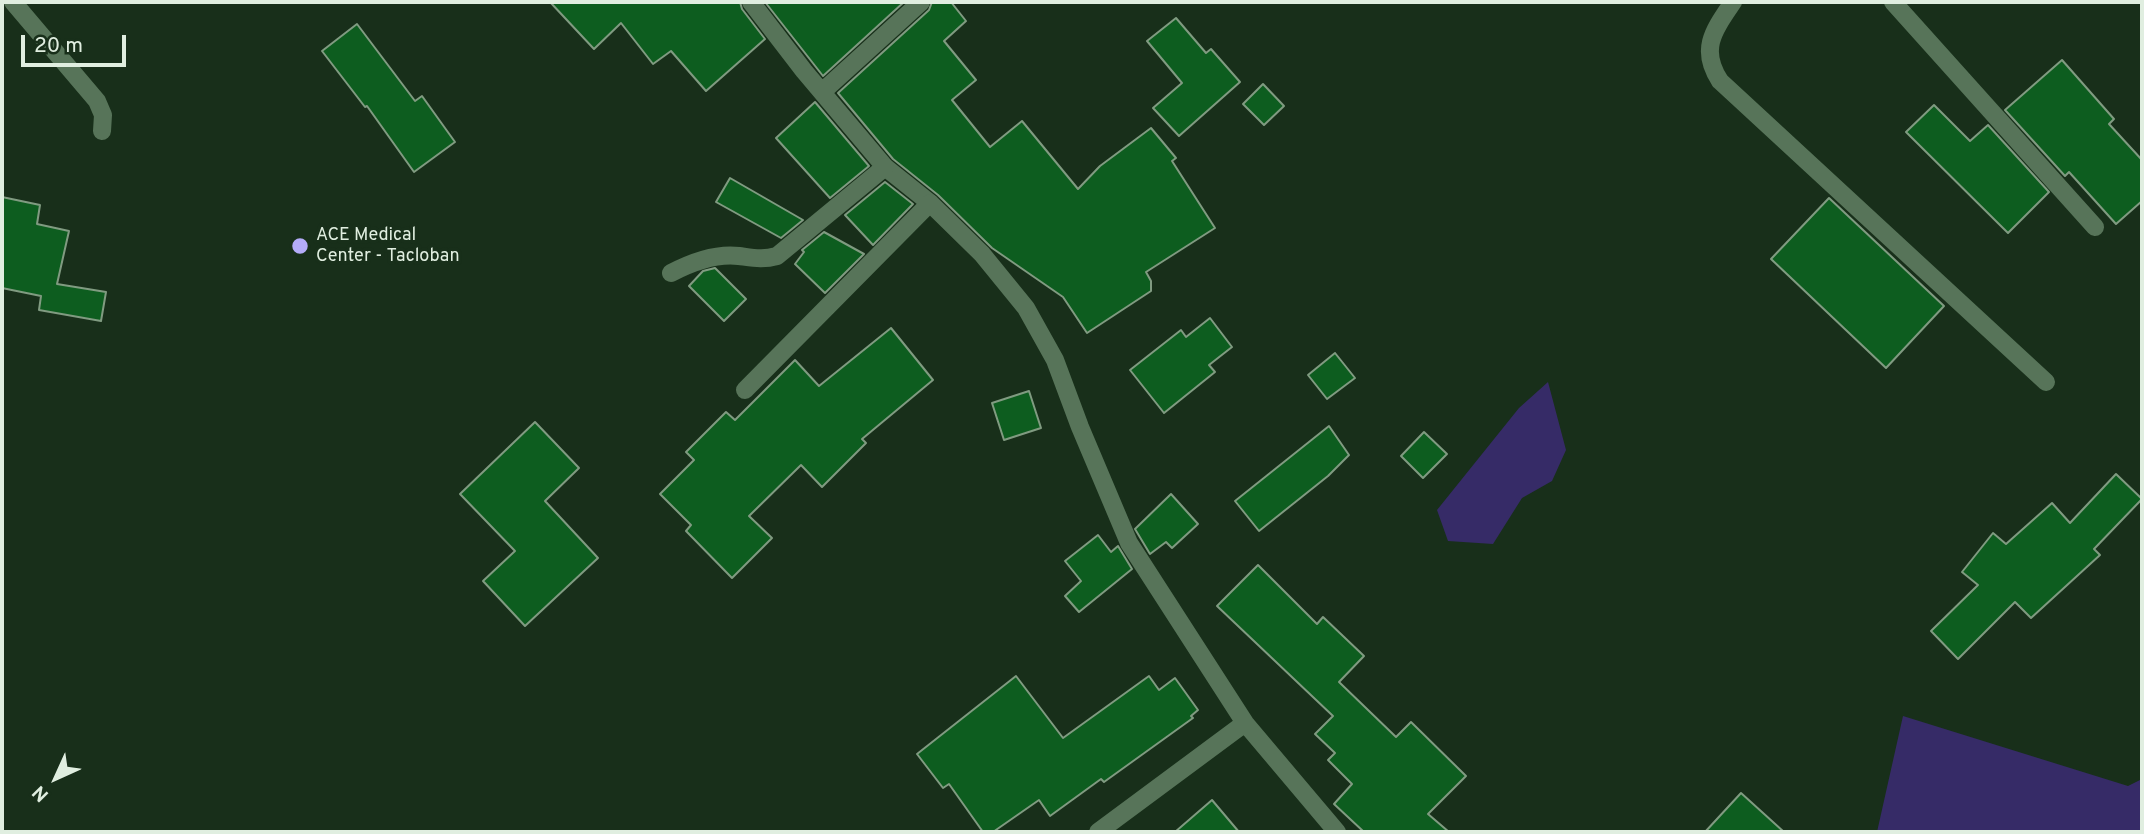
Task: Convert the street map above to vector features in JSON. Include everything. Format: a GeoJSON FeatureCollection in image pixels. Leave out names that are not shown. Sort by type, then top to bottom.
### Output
{"type":"FeatureCollection","features":[{"type":"Feature","properties":{"kind":"street"},"geometry":{"type":"LineString","coordinates":[[13,2],[97,101],[103,115],[102,131]]}},
{"type":"Feature","properties":{"kind":"street"},"geometry":{"type":"LineString","coordinates":[[751,2],[885,167],[930,203],[982,254],[1026,308],[1055,360],[1129,543],[1245,723],[1337,832]]}},
{"type":"Feature","properties":{"kind":"street"},"geometry":{"type":"LineString","coordinates":[[822,92],[921,2]]}},
{"type":"Feature","properties":{"kind":"street"},"geometry":{"type":"LineString","coordinates":[[1733,2],[1718,23],[1709,46],[1710,67],[1720,81],[2046,382]]}},
{"type":"Feature","properties":{"kind":"street"},"geometry":{"type":"LineString","coordinates":[[1893,2],[2095,228]]}},
{"type":"Feature","properties":{"kind":"street"},"geometry":{"type":"LineString","coordinates":[[671,272],[698,259],[738,256],[756,260],[777,256],[885,167]]}},
{"type":"Feature","properties":{"kind":"street"},"geometry":{"type":"LineString","coordinates":[[745,390],[930,203]]}},
{"type":"Feature","properties":{"kind":"street"},"geometry":{"type":"LineString","coordinates":[[1098,832],[1245,723]]}},
{"type":"Feature","properties":{"kind":"shaded area"},"geometry":{"type":"Polygon","coordinates":[[[1548,382],[1566,450],[1552,481],[1522,498],[1493,544],[1448,541],[1437,510],[1519,408],[1548,382]]]}},
{"type":"Feature","properties":{"kind":"shaded area"},"geometry":{"type":"Polygon","coordinates":[[[1903,716],[2128,786],[2142,779],[2142,832],[1877,832],[1903,716]]]}},
{"type":"Feature","properties":{"kind":"building"},"geometry":{"type":"Polygon","coordinates":[[[550,2],[740,2],[742,9],[765,39],[706,91],[671,51],[653,64],[621,23],[594,49],[550,2]]]}},
{"type":"Feature","properties":{"kind":"building"},"geometry":{"type":"Polygon","coordinates":[[[765,2],[904,2],[823,76],[765,2]]]}},
{"type":"Feature","properties":{"kind":"building"},"geometry":{"type":"Polygon","coordinates":[[[932,2],[951,2],[966,21],[944,41],[976,80],[952,100],[990,147],[1022,121],[1078,189],[1100,166],[1151,128],[1176,158],[1172,161],[1215,228],[1146,272],[1151,281],[1151,291],[1087,333],[1063,297],[992,248],[938,195],[893,159],[838,93],[929,10],[932,2]]]}},
{"type":"Feature","properties":{"kind":"building"},"geometry":{"type":"Polygon","coordinates":[[[1176,18],[1206,53],[1211,49],[1240,82],[1179,136],[1153,108],[1182,83],[1147,41],[1176,18]]]}},
{"type":"Feature","properties":{"kind":"building"},"geometry":{"type":"Polygon","coordinates":[[[357,24],[415,101],[422,96],[455,142],[414,172],[367,106],[365,107],[322,51],[357,24]]]}},
{"type":"Feature","properties":{"kind":"building"},"geometry":{"type":"Polygon","coordinates":[[[2062,60],[2114,119],[2109,124],[2142,160],[2142,201],[2116,224],[2069,172],[2065,176],[2005,110],[2062,60]]]}},
{"type":"Feature","properties":{"kind":"building"},"geometry":{"type":"Polygon","coordinates":[[[1263,84],[1284,106],[1264,125],[1243,104],[1263,84]]]}},
{"type":"Feature","properties":{"kind":"building"},"geometry":{"type":"Polygon","coordinates":[[[815,102],[869,166],[830,198],[776,138],[815,102]]]}},
{"type":"Feature","properties":{"kind":"building"},"geometry":{"type":"Polygon","coordinates":[[[1934,105],[1970,141],[1988,125],[2049,192],[2008,233],[1906,132],[1934,105]]]}},
{"type":"Feature","properties":{"kind":"building"},"geometry":{"type":"Polygon","coordinates":[[[730,178],[803,220],[781,238],[716,202],[730,178]]]}},
{"type":"Feature","properties":{"kind":"building"},"geometry":{"type":"Polygon","coordinates":[[[885,182],[913,204],[873,245],[845,215],[885,182]]]}},
{"type":"Feature","properties":{"kind":"building"},"geometry":{"type":"Polygon","coordinates":[[[2,197],[40,205],[37,224],[69,231],[57,284],[106,292],[101,321],[39,310],[41,296],[2,288],[2,197]]]}},
{"type":"Feature","properties":{"kind":"building"},"geometry":{"type":"Polygon","coordinates":[[[1829,198],[1944,306],[1886,368],[1771,259],[1829,198]]]}},
{"type":"Feature","properties":{"kind":"building"},"geometry":{"type":"Polygon","coordinates":[[[824,232],[864,254],[825,293],[795,264],[804,252],[802,250],[824,232]]]}},
{"type":"Feature","properties":{"kind":"building"},"geometry":{"type":"Polygon","coordinates":[[[715,268],[746,299],[724,321],[689,286],[703,271],[715,268]]]}},
{"type":"Feature","properties":{"kind":"building"},"geometry":{"type":"Polygon","coordinates":[[[1210,318],[1232,347],[1209,365],[1215,372],[1164,413],[1130,370],[1181,330],[1186,337],[1210,318]]]}},
{"type":"Feature","properties":{"kind":"building"},"geometry":{"type":"Polygon","coordinates":[[[891,328],[933,380],[862,439],[866,443],[822,487],[801,465],[749,516],[772,538],[732,578],[686,531],[691,525],[660,494],[694,460],[686,452],[726,412],[735,420],[795,360],[819,386],[891,328]]]}},
{"type":"Feature","properties":{"kind":"building"},"geometry":{"type":"Polygon","coordinates":[[[1335,353],[1355,378],[1327,399],[1308,375],[1335,353]]]}},
{"type":"Feature","properties":{"kind":"building"},"geometry":{"type":"Polygon","coordinates":[[[1029,391],[1041,428],[1004,440],[992,403],[1029,391]]]}},
{"type":"Feature","properties":{"kind":"building"},"geometry":{"type":"Polygon","coordinates":[[[535,422],[579,468],[545,501],[598,558],[525,626],[483,581],[515,551],[460,494],[535,422]]]}},
{"type":"Feature","properties":{"kind":"building"},"geometry":{"type":"Polygon","coordinates":[[[1329,426],[1349,455],[1328,476],[1259,531],[1235,501],[1329,426]]]}},
{"type":"Feature","properties":{"kind":"building"},"geometry":{"type":"Polygon","coordinates":[[[1424,432],[1447,454],[1423,478],[1401,456],[1424,432]]]}},
{"type":"Feature","properties":{"kind":"building"},"geometry":{"type":"Polygon","coordinates":[[[2116,474],[2142,499],[2094,549],[2100,555],[2031,618],[2015,602],[1958,659],[1931,631],[1978,585],[1962,572],[1993,533],[2006,544],[2052,503],[2070,523],[2116,474]]]}},
{"type":"Feature","properties":{"kind":"building"},"geometry":{"type":"Polygon","coordinates":[[[1171,494],[1198,524],[1172,548],[1166,542],[1150,554],[1135,529],[1171,494]]]}},
{"type":"Feature","properties":{"kind":"building"},"geometry":{"type":"Polygon","coordinates":[[[1098,535],[1111,552],[1118,546],[1132,569],[1079,612],[1065,596],[1081,581],[1065,561],[1098,535]]]}},
{"type":"Feature","properties":{"kind":"building"},"geometry":{"type":"Polygon","coordinates":[[[1258,565],[1317,624],[1323,617],[1364,656],[1339,682],[1396,737],[1411,722],[1466,776],[1428,814],[1449,832],[1364,832],[1334,804],[1352,784],[1328,760],[1335,753],[1315,734],[1333,716],[1217,606],[1258,565]]]}},
{"type":"Feature","properties":{"kind":"building"},"geometry":{"type":"Polygon","coordinates":[[[1016,676],[1063,738],[1149,676],[1159,690],[1175,678],[1198,710],[1191,716],[1193,718],[1104,782],[1101,779],[1050,816],[1039,800],[993,832],[983,832],[949,784],[943,788],[917,754],[1016,676]]]}},
{"type":"Feature","properties":{"kind":"building"},"geometry":{"type":"Polygon","coordinates":[[[1741,793],[1784,832],[1705,832],[1741,793]]]}},
{"type":"Feature","properties":{"kind":"building"},"geometry":{"type":"Polygon","coordinates":[[[1212,800],[1239,832],[1175,832],[1212,800]]]}},
{"type":"Feature","properties":{"kind":"place","name":"ACE Medical Center - Tacloban"},"geometry":{"type":"Point","coordinates":[300,246]}}]}
